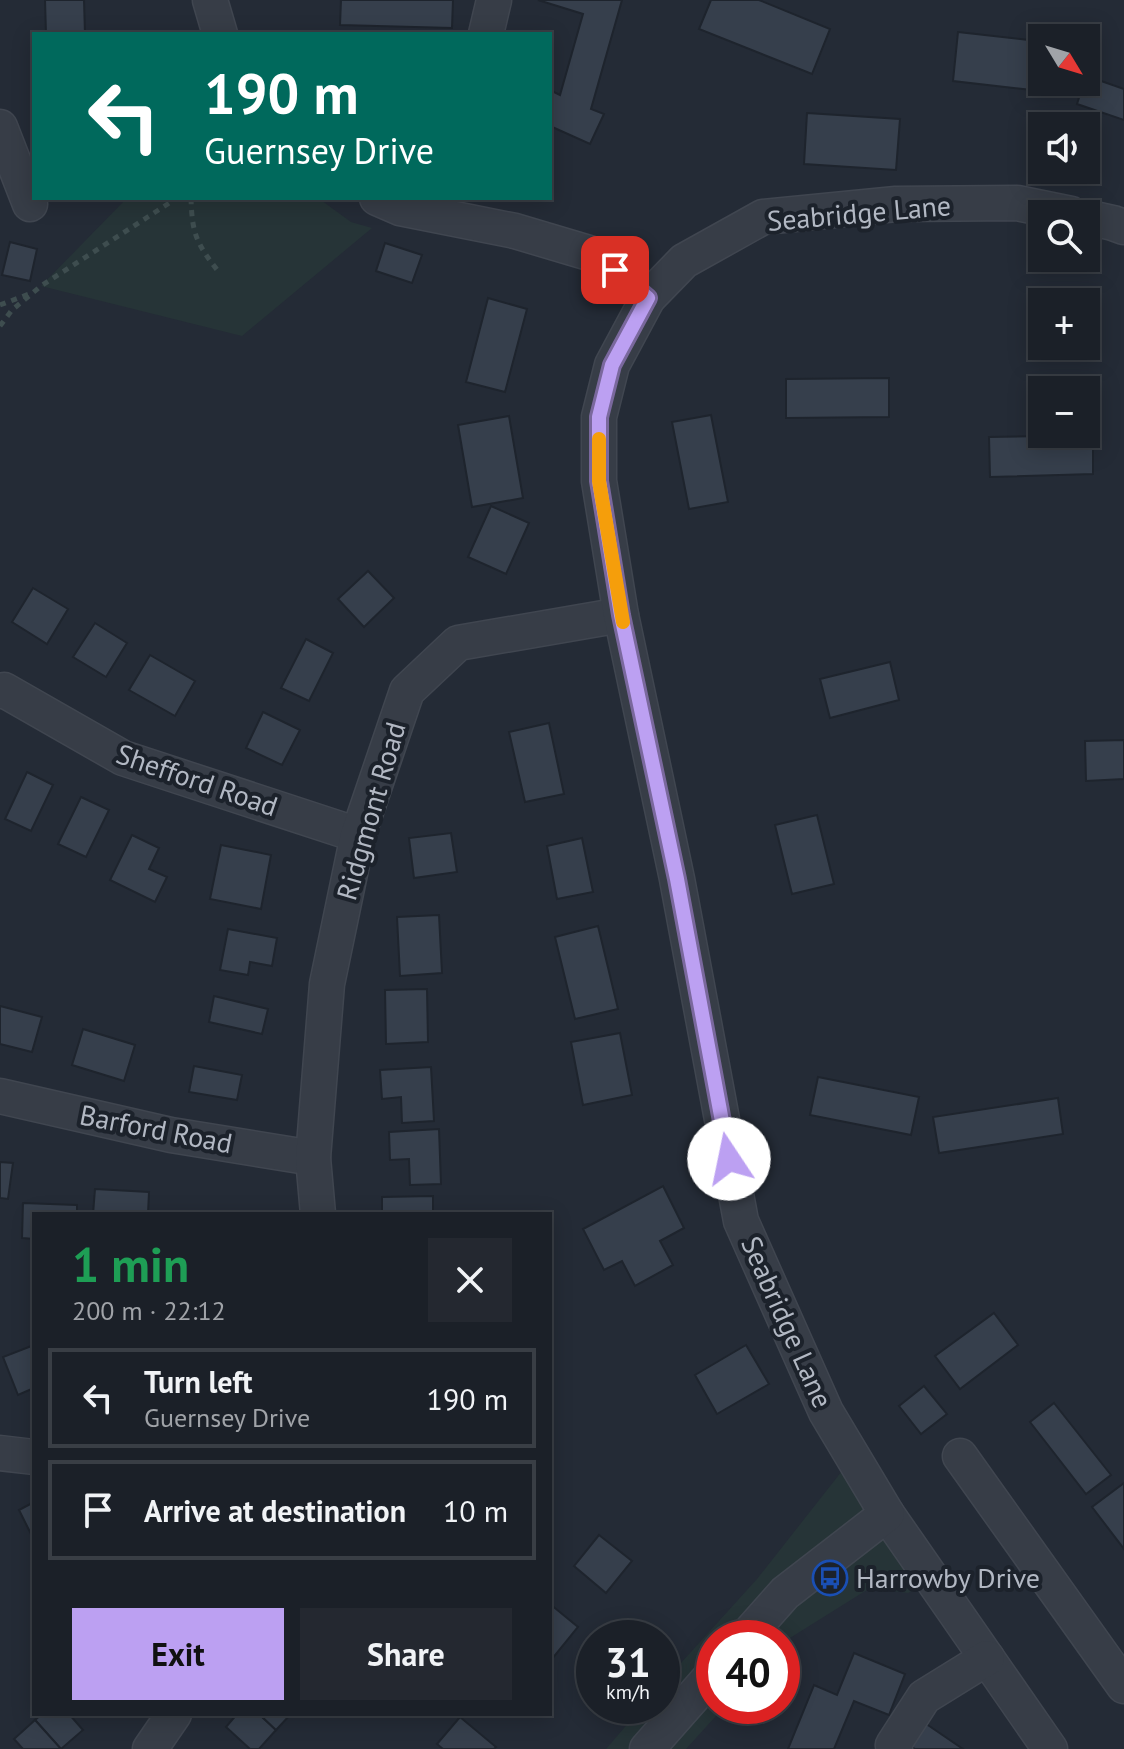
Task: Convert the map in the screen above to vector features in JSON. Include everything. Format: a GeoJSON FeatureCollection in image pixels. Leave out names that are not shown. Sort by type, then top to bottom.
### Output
{"type":"FeatureCollection","features":[{"type":"Feature","properties":{"kind":"street"},"geometry":{"type":"LineString","coordinates":[[210,0],[219,32]]}},
{"type":"Feature","properties":{"kind":"street"},"geometry":{"type":"LineString","coordinates":[[486,32],[494,0]]}},
{"type":"Feature","properties":{"kind":"street"},"geometry":{"type":"LineString","coordinates":[[0,127],[30,204]]}},
{"type":"Feature","properties":{"kind":"street"},"geometry":{"type":"LineString","coordinates":[[382,200],[400,208],[515,231],[599,256],[648,298]]}},
{"type":"Feature","properties":{"kind":"street","name":"Seabridge Lane"},"geometry":{"type":"LineString","coordinates":[[887,1514],[826,1412],[741,1221],[677,879],[621,615],[599,481],[599,417],[612,365],[648,298],[684,261],[763,217],[904,203],[1028,205]]}},
{"type":"Feature","properties":{"kind":"street"},"geometry":{"type":"LineString","coordinates":[[1100,220],[1124,227]]}},
{"type":"Feature","properties":{"kind":"street","name":"Ridgmont Road"},"geometry":{"type":"LineString","coordinates":[[318,1212],[313,1158],[327,984],[358,835],[407,691],[458,643],[621,615]]}},
{"type":"Feature","properties":{"kind":"street","name":"Shefford Road"},"geometry":{"type":"LineString","coordinates":[[0,691],[4,690],[123,758],[358,835]]}},
{"type":"Feature","properties":{"kind":"street","name":"Barford Road"},"geometry":{"type":"LineString","coordinates":[[0,1096],[171,1135],[313,1158]]}},
{"type":"Feature","properties":{"kind":"street"},"geometry":{"type":"LineString","coordinates":[[0,1453],[32,1457]]}},
{"type":"Feature","properties":{"kind":"street"},"geometry":{"type":"LineString","coordinates":[[960,1456],[1124,1686]]}},
{"type":"Feature","properties":{"kind":"street"},"geometry":{"type":"LineString","coordinates":[[761,1620],[785,1593],[887,1514],[1050,1749]]}},
{"type":"Feature","properties":{"kind":"street"},"geometry":{"type":"LineString","coordinates":[[895,1749],[893,1745],[924,1697],[987,1658]]}},
{"type":"Feature","properties":{"kind":"street"},"geometry":{"type":"LineString","coordinates":[[647,1749],[696,1693]]}},
{"type":"Feature","properties":{"kind":"street"},"geometry":{"type":"LineString","coordinates":[[150,1749],[173,1716]]}},
{"type":"Feature","properties":{"kind":"path"},"geometry":{"type":"LineString","coordinates":[[0,326],[12,310],[33,292],[174,200]]}},
{"type":"Feature","properties":{"kind":"path"},"geometry":{"type":"LineString","coordinates":[[191,200],[192,224],[200,248],[218,271]]}},
{"type":"Feature","properties":{"kind":"path"},"geometry":{"type":"LineString","coordinates":[[0,305],[33,292]]}},
{"type":"Feature","properties":{"kind":"shaded area"},"geometry":{"type":"Polygon","coordinates":[[[125,200],[321,200],[351,222],[372,228],[242,336],[41,286],[125,200]]]}},
{"type":"Feature","properties":{"kind":"shaded area"},"geometry":{"type":"Polygon","coordinates":[[[853,1457],[932,1579],[908,1593],[870,1588],[800,1632],[800,1620],[720,1620],[757,1579],[853,1457]]]}},
{"type":"Feature","properties":{"kind":"shaded area"},"geometry":{"type":"Polygon","coordinates":[[[696,1646],[696,1724],[709,1724],[686,1749],[606,1749],[628,1724],[680,1724],[680,1664],[696,1646]]]}},
{"type":"Feature","properties":{"kind":"building"},"geometry":{"type":"Polygon","coordinates":[[[45,0],[84,0],[85,32],[46,32],[45,0]]]}},
{"type":"Feature","properties":{"kind":"building"},"geometry":{"type":"Polygon","coordinates":[[[341,0],[453,0],[452,28],[340,25],[341,0]]]}},
{"type":"Feature","properties":{"kind":"building"},"geometry":{"type":"Polygon","coordinates":[[[538,0],[622,0],[591,109],[604,114],[590,144],[552,127],[552,91],[560,95],[583,14],[538,0]]]}},
{"type":"Feature","properties":{"kind":"building"},"geometry":{"type":"Polygon","coordinates":[[[711,0],[759,0],[830,29],[812,74],[699,29],[711,0]]]}},
{"type":"Feature","properties":{"kind":"building"},"geometry":{"type":"Polygon","coordinates":[[[958,32],[1028,40],[1028,90],[953,81],[958,32]]]}},
{"type":"Feature","properties":{"kind":"building"},"geometry":{"type":"Polygon","coordinates":[[[1100,81],[1124,89],[1124,120],[1077,104],[1080,96],[1100,96],[1100,81]]]}},
{"type":"Feature","properties":{"kind":"building"},"geometry":{"type":"Polygon","coordinates":[[[807,113],[900,119],[896,170],[804,164],[807,113]]]}},
{"type":"Feature","properties":{"kind":"building"},"geometry":{"type":"Polygon","coordinates":[[[10,242],[37,249],[30,281],[2,275],[10,242]]]}},
{"type":"Feature","properties":{"kind":"building"},"geometry":{"type":"Polygon","coordinates":[[[385,243],[422,255],[412,283],[376,271],[385,243]]]}},
{"type":"Feature","properties":{"kind":"building"},"geometry":{"type":"Polygon","coordinates":[[[488,298],[527,309],[505,392],[466,382],[488,298]]]}},
{"type":"Feature","properties":{"kind":"building"},"geometry":{"type":"Polygon","coordinates":[[[889,378],[889,417],[786,418],[786,379],[889,378]]]}},
{"type":"Feature","properties":{"kind":"building"},"geometry":{"type":"Polygon","coordinates":[[[711,415],[728,502],[689,509],[672,422],[711,415]]]}},
{"type":"Feature","properties":{"kind":"building"},"geometry":{"type":"Polygon","coordinates":[[[509,416],[523,498],[472,507],[458,425],[509,416]]]}},
{"type":"Feature","properties":{"kind":"building"},"geometry":{"type":"Polygon","coordinates":[[[1028,436],[1028,448],[1093,448],[1093,474],[990,477],[989,437],[1028,436]]]}},
{"type":"Feature","properties":{"kind":"building"},"geometry":{"type":"Polygon","coordinates":[[[491,506],[529,523],[506,574],[468,557],[491,506]]]}},
{"type":"Feature","properties":{"kind":"building"},"geometry":{"type":"Polygon","coordinates":[[[368,571],[394,598],[364,627],[338,599],[368,571]]]}},
{"type":"Feature","properties":{"kind":"building"},"geometry":{"type":"Polygon","coordinates":[[[33,588],[68,609],[47,644],[12,622],[33,588]]]}},
{"type":"Feature","properties":{"kind":"building"},"geometry":{"type":"Polygon","coordinates":[[[95,623],[127,643],[106,677],[73,657],[95,623]]]}},
{"type":"Feature","properties":{"kind":"building"},"geometry":{"type":"Polygon","coordinates":[[[306,639],[333,653],[309,701],[281,688],[306,639]]]}},
{"type":"Feature","properties":{"kind":"building"},"geometry":{"type":"Polygon","coordinates":[[[150,655],[195,681],[175,716],[129,690],[150,655]]]}},
{"type":"Feature","properties":{"kind":"building"},"geometry":{"type":"Polygon","coordinates":[[[890,662],[899,700],[830,718],[820,679],[890,662]]]}},
{"type":"Feature","properties":{"kind":"building"},"geometry":{"type":"Polygon","coordinates":[[[263,712],[300,730],[282,765],[246,748],[263,712]]]}},
{"type":"Feature","properties":{"kind":"building"},"geometry":{"type":"Polygon","coordinates":[[[549,723],[564,794],[525,802],[509,732],[549,723]]]}},
{"type":"Feature","properties":{"kind":"building"},"geometry":{"type":"Polygon","coordinates":[[[1124,740],[1124,779],[1086,781],[1085,741],[1124,740]]]}},
{"type":"Feature","properties":{"kind":"building"},"geometry":{"type":"Polygon","coordinates":[[[27,772],[53,785],[31,831],[5,819],[27,772]]]}},
{"type":"Feature","properties":{"kind":"building"},"geometry":{"type":"Polygon","coordinates":[[[81,797],[109,810],[86,857],[58,844],[81,797]]]}},
{"type":"Feature","properties":{"kind":"building"},"geometry":{"type":"Polygon","coordinates":[[[817,815],[834,884],[792,894],[775,825],[817,815]]]}},
{"type":"Feature","properties":{"kind":"building"},"geometry":{"type":"Polygon","coordinates":[[[451,833],[457,872],[414,878],[409,838],[451,833]]]}},
{"type":"Feature","properties":{"kind":"building"},"geometry":{"type":"Polygon","coordinates":[[[132,835],[159,848],[149,869],[167,877],[155,902],[110,880],[132,835]]]}},
{"type":"Feature","properties":{"kind":"building"},"geometry":{"type":"Polygon","coordinates":[[[582,838],[593,892],[557,899],[547,846],[582,838]]]}},
{"type":"Feature","properties":{"kind":"building"},"geometry":{"type":"Polygon","coordinates":[[[221,845],[271,855],[261,909],[210,899],[221,845]]]}},
{"type":"Feature","properties":{"kind":"building"},"geometry":{"type":"Polygon","coordinates":[[[439,915],[442,973],[400,976],[397,917],[439,915]]]}},
{"type":"Feature","properties":{"kind":"building"},"geometry":{"type":"Polygon","coordinates":[[[598,926],[618,1009],[575,1019],[555,937],[598,926]]]}},
{"type":"Feature","properties":{"kind":"building"},"geometry":{"type":"Polygon","coordinates":[[[228,929],[277,938],[272,966],[250,962],[248,975],[220,970],[228,929]]]}},
{"type":"Feature","properties":{"kind":"building"},"geometry":{"type":"Polygon","coordinates":[[[427,989],[428,1042],[386,1044],[385,990],[427,989]]]}},
{"type":"Feature","properties":{"kind":"building"},"geometry":{"type":"Polygon","coordinates":[[[214,996],[268,1009],[262,1034],[209,1022],[214,996]]]}},
{"type":"Feature","properties":{"kind":"building"},"geometry":{"type":"Polygon","coordinates":[[[0,1006],[42,1017],[32,1052],[0,1044],[0,1006]]]}},
{"type":"Feature","properties":{"kind":"building"},"geometry":{"type":"Polygon","coordinates":[[[83,1029],[135,1045],[124,1081],[72,1065],[83,1029]]]}},
{"type":"Feature","properties":{"kind":"building"},"geometry":{"type":"Polygon","coordinates":[[[620,1033],[632,1095],[583,1105],[571,1042],[620,1033]]]}},
{"type":"Feature","properties":{"kind":"building"},"geometry":{"type":"Polygon","coordinates":[[[194,1066],[242,1075],[237,1100],[189,1092],[194,1066]]]}},
{"type":"Feature","properties":{"kind":"building"},"geometry":{"type":"Polygon","coordinates":[[[431,1067],[434,1121],[402,1123],[401,1097],[382,1099],[380,1070],[431,1067]]]}},
{"type":"Feature","properties":{"kind":"building"},"geometry":{"type":"Polygon","coordinates":[[[818,1077],[919,1097],[911,1135],[810,1115],[818,1077]]]}},
{"type":"Feature","properties":{"kind":"building"},"geometry":{"type":"Polygon","coordinates":[[[1058,1098],[1063,1134],[939,1153],[933,1117],[1058,1098]]]}},
{"type":"Feature","properties":{"kind":"building"},"geometry":{"type":"Polygon","coordinates":[[[439,1129],[441,1184],[410,1185],[409,1159],[390,1160],[389,1132],[439,1129]]]}},
{"type":"Feature","properties":{"kind":"building"},"geometry":{"type":"Polygon","coordinates":[[[0,1162],[13,1163],[8,1199],[0,1198],[0,1162]]]}},
{"type":"Feature","properties":{"kind":"building"},"geometry":{"type":"Polygon","coordinates":[[[663,1186],[684,1228],[660,1241],[673,1265],[635,1286],[622,1261],[604,1270],[583,1229],[663,1186]]]}},
{"type":"Feature","properties":{"kind":"building"},"geometry":{"type":"Polygon","coordinates":[[[95,1189],[149,1192],[148,1212],[93,1212],[95,1189]]]}},
{"type":"Feature","properties":{"kind":"building"},"geometry":{"type":"Polygon","coordinates":[[[433,1196],[433,1212],[382,1212],[382,1197],[433,1196]]]}},
{"type":"Feature","properties":{"kind":"building"},"geometry":{"type":"Polygon","coordinates":[[[23,1203],[77,1205],[77,1212],[32,1212],[32,1239],[22,1238],[23,1203]]]}},
{"type":"Feature","properties":{"kind":"building"},"geometry":{"type":"Polygon","coordinates":[[[994,1313],[1018,1345],[960,1389],[935,1356],[994,1313]]]}},
{"type":"Feature","properties":{"kind":"building"},"geometry":{"type":"Polygon","coordinates":[[[746,1345],[769,1384],[717,1414],[695,1375],[746,1345]]]}},
{"type":"Feature","properties":{"kind":"building"},"geometry":{"type":"Polygon","coordinates":[[[32,1346],[32,1389],[18,1395],[3,1357],[32,1346]]]}},
{"type":"Feature","properties":{"kind":"building"},"geometry":{"type":"Polygon","coordinates":[[[924,1386],[947,1414],[921,1434],[899,1406],[924,1386]]]}},
{"type":"Feature","properties":{"kind":"building"},"geometry":{"type":"Polygon","coordinates":[[[1054,1403],[1111,1475],[1086,1494],[1030,1422],[1054,1403]]]}},
{"type":"Feature","properties":{"kind":"building"},"geometry":{"type":"Polygon","coordinates":[[[1124,1483],[1124,1549],[1092,1507],[1124,1483]]]}},
{"type":"Feature","properties":{"kind":"building"},"geometry":{"type":"Polygon","coordinates":[[[32,1503],[32,1536],[19,1510],[32,1503]]]}},
{"type":"Feature","properties":{"kind":"building"},"geometry":{"type":"Polygon","coordinates":[[[599,1535],[632,1561],[606,1593],[574,1566],[599,1535]]]}},
{"type":"Feature","properties":{"kind":"building"},"geometry":{"type":"Polygon","coordinates":[[[552,1606],[576,1625],[576,1629],[552,1659],[552,1606]]]}},
{"type":"Feature","properties":{"kind":"building"},"geometry":{"type":"Polygon","coordinates":[[[854,1653],[905,1674],[889,1715],[854,1701],[834,1749],[788,1749],[814,1685],[837,1695],[854,1653]]]}},
{"type":"Feature","properties":{"kind":"building"},"geometry":{"type":"Polygon","coordinates":[[[40,1716],[71,1716],[83,1730],[61,1749],[35,1720],[40,1716]]]}},
{"type":"Feature","properties":{"kind":"building"},"geometry":{"type":"Polygon","coordinates":[[[235,1716],[261,1716],[276,1730],[259,1749],[250,1749],[226,1727],[235,1716]]]}},
{"type":"Feature","properties":{"kind":"building"},"geometry":{"type":"Polygon","coordinates":[[[261,1716],[289,1716],[276,1730],[261,1716]]]}},
{"type":"Feature","properties":{"kind":"building"},"geometry":{"type":"Polygon","coordinates":[[[460,1717],[496,1747],[443,1749],[437,1744],[460,1717]]]}},
{"type":"Feature","properties":{"kind":"building"},"geometry":{"type":"Polygon","coordinates":[[[919,1719],[963,1749],[915,1749],[904,1742],[919,1719]]]}},
{"type":"Feature","properties":{"kind":"building"},"geometry":{"type":"Polygon","coordinates":[[[35,1720],[61,1749],[23,1749],[14,1739],[35,1720]]]}},
{"type":"Feature","properties":{"kind":"slow traffic"},"geometry":{"type":"LineString","coordinates":[[599,439],[599,481],[623,622]]}},
{"type":"Feature","properties":{"kind":"place","name":"Harrowby Drive"},"geometry":{"type":"Point","coordinates":[830,1578]}},
{"type":"Feature","properties":{"kind":"route"},"geometry":{"type":"LineString","coordinates":[[615,270],[648,298],[612,365],[599,417],[599,481],[621,615],[677,879],[729,1159]]}}]}
